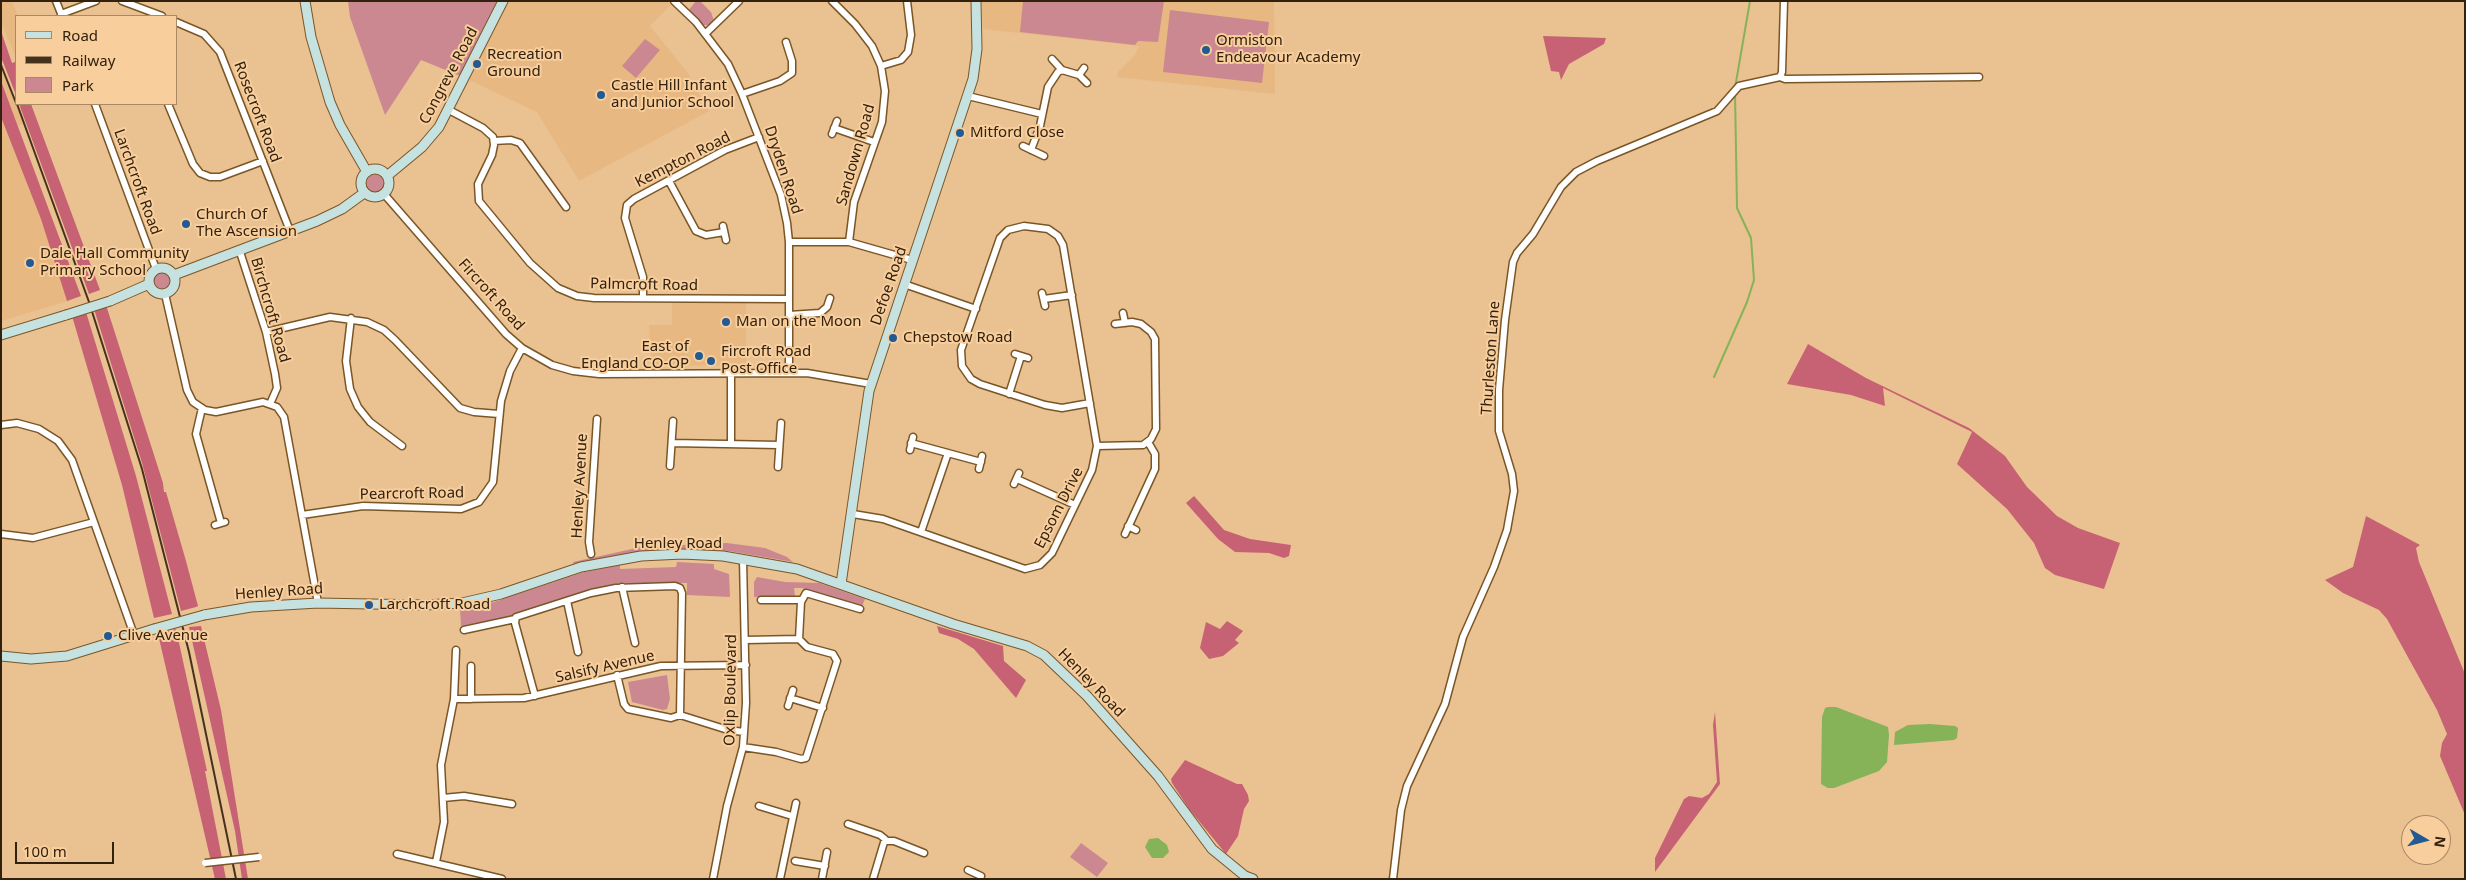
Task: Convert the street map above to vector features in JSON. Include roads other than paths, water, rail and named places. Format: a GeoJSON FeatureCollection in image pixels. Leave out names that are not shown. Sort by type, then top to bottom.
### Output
{"type":"FeatureCollection","features":[{"type":"Feature","properties":{"kind":"street"},"geometry":{"type":"LineString","coordinates":[[56,1],[62,15],[96,1]]}},
{"type":"Feature","properties":{"kind":"street"},"geometry":{"type":"LineString","coordinates":[[122,1],[159,15]]}},
{"type":"Feature","properties":{"kind":"street"},"geometry":{"type":"LineString","coordinates":[[305,1],[311,37],[330,102],[340,125],[367,172]]}},
{"type":"Feature","properties":{"kind":"street","name":"Congreve Road"},"geometry":{"type":"LineString","coordinates":[[387,176],[429,140],[449,110],[503,1]]}},
{"type":"Feature","properties":{"kind":"street","name":"Dryden Road"},"geometry":{"type":"LineString","coordinates":[[674,1],[705,34],[728,64],[742,94],[784,204],[789,242],[789,373]]}},
{"type":"Feature","properties":{"kind":"street"},"geometry":{"type":"LineString","coordinates":[[705,34],[739,1]]}},
{"type":"Feature","properties":{"kind":"street","name":"Sandown Road"},"geometry":{"type":"LineString","coordinates":[[832,1],[867,38],[880,66],[885,91],[884,109],[856,192],[849,242]]}},
{"type":"Feature","properties":{"kind":"street"},"geometry":{"type":"LineString","coordinates":[[880,66],[901,60],[910,47],[911,35],[907,1]]}},
{"type":"Feature","properties":{"kind":"street","name":"Defoe Road"},"geometry":{"type":"LineString","coordinates":[[842,584],[871,384],[968,96],[976,63],[976,1]]}},
{"type":"Feature","properties":{"kind":"street"},"geometry":{"type":"LineString","coordinates":[[1780,77],[1782,72],[1784,1]]}},
{"type":"Feature","properties":{"kind":"street","name":"Rosecroft Road"},"geometry":{"type":"LineString","coordinates":[[178,23],[204,34],[220,52],[290,231]]}},
{"type":"Feature","properties":{"kind":"street"},"geometry":{"type":"LineString","coordinates":[[742,94],[780,81],[792,73],[792,62],[786,42]]}},
{"type":"Feature","properties":{"kind":"street"},"geometry":{"type":"LineString","coordinates":[[1052,59],[1062,70],[1079,74],[1088,84]]}},
{"type":"Feature","properties":{"kind":"street"},"geometry":{"type":"LineString","coordinates":[[1079,74],[1084,68]]}},
{"type":"Feature","properties":{"kind":"street"},"geometry":{"type":"LineString","coordinates":[[1031,150],[1048,87],[1058,72],[1062,70]]}},
{"type":"Feature","properties":{"kind":"street","name":"Thurleston Lane"},"geometry":{"type":"LineString","coordinates":[[1392,879],[1401,810],[1407,786],[1445,704],[1463,637],[1494,566],[1507,530],[1514,491],[1512,474],[1499,432],[1499,390],[1505,320],[1513,262],[1517,253],[1533,234],[1561,187],[1576,172],[1597,161],[1717,111],[1739,86],[1780,77],[1786,79],[1979,77]]}},
{"type":"Feature","properties":{"kind":"street"},"geometry":{"type":"LineString","coordinates":[[968,96],[1042,114]]}},
{"type":"Feature","properties":{"kind":"street","name":"Larchcroft Road"},"geometry":{"type":"LineString","coordinates":[[95,105],[156,269]]}},
{"type":"Feature","properties":{"kind":"street"},"geometry":{"type":"LineString","coordinates":[[168,105],[193,164],[200,172],[210,177],[220,177],[263,162]]}},
{"type":"Feature","properties":{"kind":"street"},"geometry":{"type":"LineString","coordinates":[[449,110],[483,128],[494,141],[512,140],[520,143],[566,207]]}},
{"type":"Feature","properties":{"kind":"street"},"geometry":{"type":"LineString","coordinates":[[837,121],[833,131],[874,142]]}},
{"type":"Feature","properties":{"kind":"street","name":"Kempton Road"},"geometry":{"type":"LineString","coordinates":[[643,298],[642,277],[624,212],[632,200],[725,150],[759,137]]}},
{"type":"Feature","properties":{"kind":"street","name":"Palmcroft Road"},"geometry":{"type":"LineString","coordinates":[[494,141],[492,155],[478,184],[479,201],[540,274],[558,288],[583,297],[789,299]]}},
{"type":"Feature","properties":{"kind":"street"},"geometry":{"type":"LineString","coordinates":[[1023,146],[1044,156]]}},
{"type":"Feature","properties":{"kind":"street"},"geometry":{"type":"LineString","coordinates":[[378,170],[387,176],[389,187],[384,194],[374,198],[364,193],[361,182],[367,172],[378,170]]}},
{"type":"Feature","properties":{"kind":"street"},"geometry":{"type":"LineString","coordinates":[[669,181],[696,231],[706,235],[724,229],[726,240]]}},
{"type":"Feature","properties":{"kind":"street"},"geometry":{"type":"LineString","coordinates":[[174,275],[240,252],[325,218],[364,193]]}},
{"type":"Feature","properties":{"kind":"street","name":"Fircroft Road"},"geometry":{"type":"LineString","coordinates":[[384,194],[495,323],[522,348],[552,364],[584,372],[789,373],[831,376],[871,384]]}},
{"type":"Feature","properties":{"kind":"street","name":"Epsom Drive"},"geometry":{"type":"LineString","coordinates":[[853,514],[883,519],[1020,568],[1031,569],[1040,566],[1052,553],[1094,466],[1098,446],[1063,245],[1058,236],[1048,229],[1018,226],[1008,230],[1000,238],[961,350],[962,366],[971,379],[1009,394],[1057,408],[1090,403]]}},
{"type":"Feature","properties":{"kind":"street"},"geometry":{"type":"LineString","coordinates":[[789,242],[849,242],[912,260]]}},
{"type":"Feature","properties":{"kind":"street","name":"Birchcroft Road"},"geometry":{"type":"LineString","coordinates":[[240,252],[266,332],[277,382],[276,392],[270,404]]}},
{"type":"Feature","properties":{"kind":"street"},"geometry":{"type":"LineString","coordinates":[[148,284],[151,273],[156,269],[168,269],[174,275],[174,287],[165,294]]}},
{"type":"Feature","properties":{"kind":"street"},"geometry":{"type":"LineString","coordinates":[[148,284],[153,291],[165,294]]}},
{"type":"Feature","properties":{"kind":"street"},"geometry":{"type":"LineString","coordinates":[[1,335],[110,301],[148,284]]}},
{"type":"Feature","properties":{"kind":"street"},"geometry":{"type":"LineString","coordinates":[[904,284],[976,309]]}},
{"type":"Feature","properties":{"kind":"street"},"geometry":{"type":"LineString","coordinates":[[165,294],[187,390],[193,402],[202,408],[216,412],[254,402],[270,404],[279,410],[285,422],[318,603]]}},
{"type":"Feature","properties":{"kind":"street"},"geometry":{"type":"LineString","coordinates":[[1044,299],[1072,295]]}},
{"type":"Feature","properties":{"kind":"street"},"geometry":{"type":"LineString","coordinates":[[789,315],[820,314],[827,307],[830,298]]}},
{"type":"Feature","properties":{"kind":"street"},"geometry":{"type":"LineString","coordinates":[[1123,313],[1125,323]]}},
{"type":"Feature","properties":{"kind":"street"},"geometry":{"type":"LineString","coordinates":[[266,332],[323,318],[351,318],[367,322],[389,334],[460,408],[474,412],[499,414]]}},
{"type":"Feature","properties":{"kind":"street"},"geometry":{"type":"LineString","coordinates":[[351,318],[346,361],[350,388],[358,406],[370,422],[402,446]]}},
{"type":"Feature","properties":{"kind":"street"},"geometry":{"type":"LineString","coordinates":[[1098,446],[1139,446],[1148,442],[1156,429],[1156,342],[1146,327],[1136,323],[1115,324]]}},
{"type":"Feature","properties":{"kind":"street","name":"Pearcroft Road"},"geometry":{"type":"LineString","coordinates":[[302,515],[363,506],[460,509],[473,506],[485,496],[494,482],[499,414],[510,371],[522,348]]}},
{"type":"Feature","properties":{"kind":"street"},"geometry":{"type":"LineString","coordinates":[[1009,394],[1021,356]]}},
{"type":"Feature","properties":{"kind":"street"},"geometry":{"type":"LineString","coordinates":[[730,443],[731,373]]}},
{"type":"Feature","properties":{"kind":"street"},"geometry":{"type":"LineString","coordinates":[[202,408],[196,434],[220,523]]}},
{"type":"Feature","properties":{"kind":"street","name":"Henley Avenue"},"geometry":{"type":"LineString","coordinates":[[591,554],[589,542],[597,419]]}},
{"type":"Feature","properties":{"kind":"street"},"geometry":{"type":"LineString","coordinates":[[670,466],[673,421]]}},
{"type":"Feature","properties":{"kind":"street"},"geometry":{"type":"LineString","coordinates":[[1,425],[17,423],[29,425],[58,441],[72,460],[134,635]]}},
{"type":"Feature","properties":{"kind":"street"},"geometry":{"type":"LineString","coordinates":[[778,467],[781,423]]}},
{"type":"Feature","properties":{"kind":"street"},"geometry":{"type":"LineString","coordinates":[[1125,534],[1155,469],[1155,451],[1148,442]]}},
{"type":"Feature","properties":{"kind":"street"},"geometry":{"type":"LineString","coordinates":[[672,443],[779,445]]}},
{"type":"Feature","properties":{"kind":"street"},"geometry":{"type":"LineString","coordinates":[[911,444],[981,462]]}},
{"type":"Feature","properties":{"kind":"street"},"geometry":{"type":"LineString","coordinates":[[921,532],[948,453]]}},
{"type":"Feature","properties":{"kind":"street"},"geometry":{"type":"LineString","coordinates":[[1017,479],[1076,505]]}},
{"type":"Feature","properties":{"kind":"street"},"geometry":{"type":"LineString","coordinates":[[1,534],[33,538],[94,522]]}},
{"type":"Feature","properties":{"kind":"street"},"geometry":{"type":"LineString","coordinates":[[1128,526],[1136,530]]}},
{"type":"Feature","properties":{"kind":"street","name":"Henley Road"},"geometry":{"type":"LineString","coordinates":[[1,656],[31,659],[58,658],[204,615],[251,607],[318,603],[425,605],[462,602],[501,594],[581,567],[629,557],[682,554],[743,559],[797,569],[962,628],[1027,646],[1048,658],[1087,696],[1158,776],[1212,849],[1245,876],[1253,879]]}},
{"type":"Feature","properties":{"kind":"street","name":"Oxlip Boulevard"},"geometry":{"type":"LineString","coordinates":[[713,879],[727,806],[743,747],[746,665],[743,559]]}},
{"type":"Feature","properties":{"kind":"street"},"geometry":{"type":"LineString","coordinates":[[622,587],[635,643]]}},
{"type":"Feature","properties":{"kind":"street"},"geometry":{"type":"LineString","coordinates":[[464,630],[515,619],[594,592],[622,587],[680,588],[682,593],[682,665],[680,715]]}},
{"type":"Feature","properties":{"kind":"street"},"geometry":{"type":"LineString","coordinates":[[743,747],[805,759],[823,708],[837,659],[829,652],[806,647],[799,639],[801,600],[804,594],[807,593],[860,609]]}},
{"type":"Feature","properties":{"kind":"street"},"geometry":{"type":"LineString","coordinates":[[761,600],[801,600]]}},
{"type":"Feature","properties":{"kind":"street"},"geometry":{"type":"LineString","coordinates":[[567,601],[578,652]]}},
{"type":"Feature","properties":{"kind":"street"},"geometry":{"type":"LineString","coordinates":[[515,619],[535,696]]}},
{"type":"Feature","properties":{"kind":"street"},"geometry":{"type":"LineString","coordinates":[[745,640],[799,639]]}},
{"type":"Feature","properties":{"kind":"street"},"geometry":{"type":"LineString","coordinates":[[436,862],[444,822],[441,765],[454,699],[456,650]]}},
{"type":"Feature","properties":{"kind":"street","name":"Salsify Avenue"},"geometry":{"type":"LineString","coordinates":[[454,699],[503,700],[535,696],[652,667],[746,665]]}},
{"type":"Feature","properties":{"kind":"street"},"geometry":{"type":"LineString","coordinates":[[471,666],[472,698]]}},
{"type":"Feature","properties":{"kind":"street"},"geometry":{"type":"LineString","coordinates":[[617,675],[626,708],[671,718],[680,715],[728,730],[744,732]]}},
{"type":"Feature","properties":{"kind":"street"},"geometry":{"type":"LineString","coordinates":[[788,706],[793,690]]}},
{"type":"Feature","properties":{"kind":"street"},"geometry":{"type":"LineString","coordinates":[[790,698],[823,708]]}},
{"type":"Feature","properties":{"kind":"street"},"geometry":{"type":"LineString","coordinates":[[443,798],[464,796],[512,804]]}},
{"type":"Feature","properties":{"kind":"street"},"geometry":{"type":"LineString","coordinates":[[780,879],[796,803]]}},
{"type":"Feature","properties":{"kind":"street"},"geometry":{"type":"LineString","coordinates":[[759,806],[792,816]]}},
{"type":"Feature","properties":{"kind":"street"},"geometry":{"type":"LineString","coordinates":[[848,824],[880,835],[885,841]]}},
{"type":"Feature","properties":{"kind":"street"},"geometry":{"type":"LineString","coordinates":[[885,841],[894,841],[924,853]]}},
{"type":"Feature","properties":{"kind":"street"},"geometry":{"type":"LineString","coordinates":[[873,879],[885,841]]}},
{"type":"Feature","properties":{"kind":"street"},"geometry":{"type":"LineString","coordinates":[[822,879],[827,852]]}},
{"type":"Feature","properties":{"kind":"street"},"geometry":{"type":"LineString","coordinates":[[397,854],[502,879]]}},
{"type":"Feature","properties":{"kind":"street"},"geometry":{"type":"LineString","coordinates":[[205,863],[260,857]]}},
{"type":"Feature","properties":{"kind":"street"},"geometry":{"type":"LineString","coordinates":[[795,861],[825,866]]}},
{"type":"Feature","properties":{"kind":"street"},"geometry":{"type":"LineString","coordinates":[[968,870],[981,876],[980,879]]}},
{"type":"Feature","properties":{"kind":"waterway"},"geometry":{"type":"LineString","coordinates":[[1735,88],[1750,1]]}},
{"type":"Feature","properties":{"kind":"waterway"},"geometry":{"type":"LineString","coordinates":[[1714,377],[1747,302],[1754,280],[1751,238],[1737,208],[1735,92]]}},
{"type":"Feature","properties":{"kind":"railway"},"geometry":{"type":"LineString","coordinates":[[1,65],[15,100]]}},
{"type":"Feature","properties":{"kind":"railway"},"geometry":{"type":"LineString","coordinates":[[17,105],[89,302],[142,469],[189,652],[236,879]]}},
{"type":"Feature","properties":{"kind":"place","name":"Ormiston Endeavour Academy"},"geometry":{"type":"Point","coordinates":[1206,50]}},
{"type":"Feature","properties":{"kind":"place","name":"Recreation Ground"},"geometry":{"type":"Point","coordinates":[477,64]}},
{"type":"Feature","properties":{"kind":"place","name":"Castle Hill Infant and Junior School"},"geometry":{"type":"Point","coordinates":[601,95]}},
{"type":"Feature","properties":{"kind":"place","name":"Mitford Close"},"geometry":{"type":"Point","coordinates":[960,133]}},
{"type":"Feature","properties":{"kind":"place","name":"Church Of The Ascension"},"geometry":{"type":"Point","coordinates":[186,224]}},
{"type":"Feature","properties":{"kind":"place","name":"Dale Hall Community Primary School"},"geometry":{"type":"Point","coordinates":[30,263]}},
{"type":"Feature","properties":{"kind":"place","name":"Man on the Moon"},"geometry":{"type":"Point","coordinates":[726,322]}},
{"type":"Feature","properties":{"kind":"place","name":"Chepstow Road"},"geometry":{"type":"Point","coordinates":[893,338]}},
{"type":"Feature","properties":{"kind":"place","name":"East of England CO-OP"},"geometry":{"type":"Point","coordinates":[699,356]}},
{"type":"Feature","properties":{"kind":"place","name":"Fircroft Road Post Office"},"geometry":{"type":"Point","coordinates":[711,361]}},
{"type":"Feature","properties":{"kind":"place","name":"Larchcroft Road"},"geometry":{"type":"Point","coordinates":[369,605]}},
{"type":"Feature","properties":{"kind":"place","name":"Clive Avenue"},"geometry":{"type":"Point","coordinates":[108,636]}}]}
